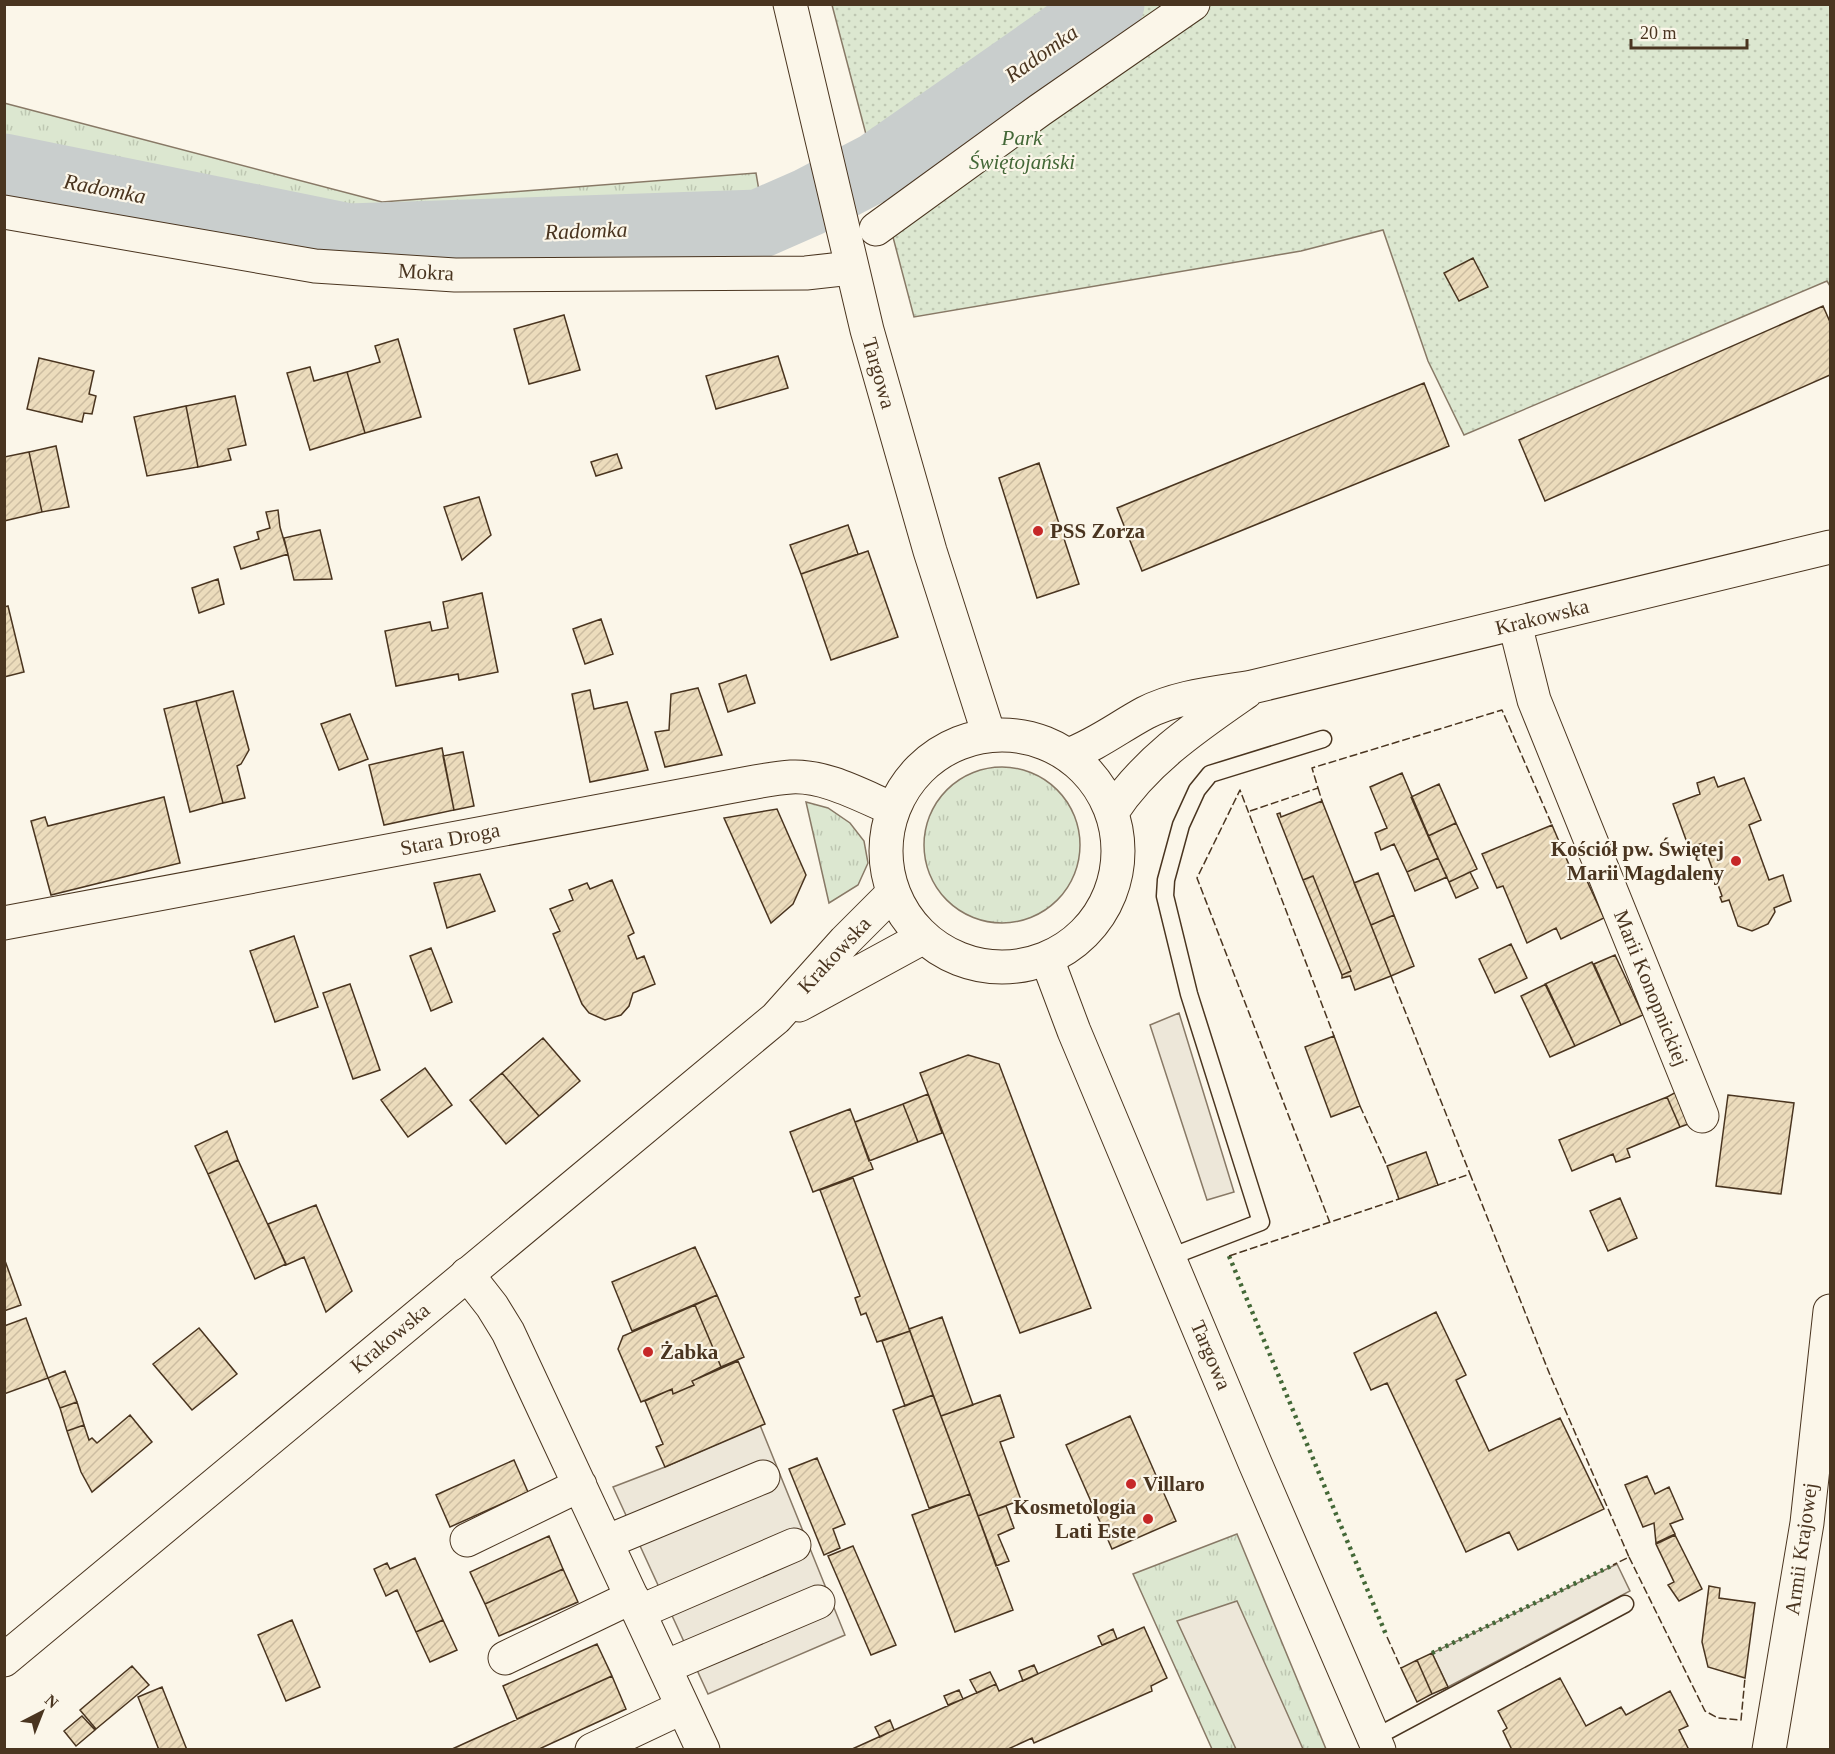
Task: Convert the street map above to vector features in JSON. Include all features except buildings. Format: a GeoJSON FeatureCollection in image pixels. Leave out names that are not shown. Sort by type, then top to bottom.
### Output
{"type":"FeatureCollection","features":[{"type":"Feature","properties":{"kind":"street","name":"Targowa"},"geometry":{"type":"LineString","coordinates":[[790,4],[867,330],[930,551],[989,735]]}},
{"type":"Feature","properties":{"kind":"street"},"geometry":{"type":"LineString","coordinates":[[876,229],[1040,110],[1193,4]]}},
{"type":"Feature","properties":{"kind":"street","name":"Mokra"},"geometry":{"type":"LineString","coordinates":[[4,212],[315,266],[455,275],[806,273],[851,268]]}},
{"type":"Feature","properties":{"kind":"street","name":"Krakowska"},"geometry":{"type":"LineString","coordinates":[[1068,755],[1087,748],[1147,712],[1188,698],[1252,687],[1830,547]]}},
{"type":"Feature","properties":{"kind":"street","name":"Marii Konopnickiej"},"geometry":{"type":"LineString","coordinates":[[1515,624],[1534,700],[1702,1116]]}},
{"type":"Feature","properties":{"kind":"street","name":"Krakowska"},"geometry":{"type":"LineString","coordinates":[[1112,812],[1125,792],[1173,745],[1252,687]]}},
{"type":"Feature","properties":{"kind":"street"},"geometry":{"type":"LineString","coordinates":[[989,735],[1016,735],[1043,742],[1068,755],[1102,790],[1112,812],[1119,841],[1118,870],[1109,899],[1094,924],[1072,945],[1047,959],[1015,967],[982,966],[950,956],[924,937],[906,917],[893,893],[886,864],[887,833],[893,809],[911,778],[932,757],[959,743],[989,735]]}},
{"type":"Feature","properties":{"kind":"street","name":"Stara Droga"},"geometry":{"type":"LineString","coordinates":[[4,923],[721,788],[791,777],[830,783],[893,809]]}},
{"type":"Feature","properties":{"kind":"street","name":"Krakowska"},"geometry":{"type":"LineString","coordinates":[[4,1660],[776,1018],[845,941],[893,893]]}},
{"type":"Feature","properties":{"kind":"street","name":"Krakowska"},"geometry":{"type":"LineString","coordinates":[[776,1018],[924,937]]}},
{"type":"Feature","properties":{"kind":"street","name":"Targowa"},"geometry":{"type":"LineString","coordinates":[[1047,959],[1074,1031],[1255,1463],[1377,1744]]}},
{"type":"Feature","properties":{"kind":"street"},"geometry":{"type":"LineString","coordinates":[[467,1275],[496,1312],[508,1332],[704,1749]]}},
{"type":"Feature","properties":{"kind":"street","name":"Armii Krajowej"},"geometry":{"type":"LineString","coordinates":[[1769,1749],[1807,1522],[1829,1331]]}},
{"type":"Feature","properties":{"kind":"street"},"geometry":{"type":"LineString","coordinates":[[606,1542],[763,1477]]}},
{"type":"Feature","properties":{"kind":"street"},"geometry":{"type":"LineString","coordinates":[[467,1540],[580,1485]]}},
{"type":"Feature","properties":{"kind":"street"},"geometry":{"type":"LineString","coordinates":[[505,1658],[635,1604],[794,1545]]}},
{"type":"Feature","properties":{"kind":"street"},"geometry":{"type":"LineString","coordinates":[[665,1667],[818,1602]]}},
{"type":"Feature","properties":{"kind":"street"},"geometry":{"type":"LineString","coordinates":[[592,1749],[683,1707]]}},
{"type":"Feature","properties":{"kind":"lane"},"geometry":{"type":"LineString","coordinates":[[1170,1257],[1261,1222],[1189,994],[1165,896],[1166,880],[1181,825],[1197,790],[1210,774],[1323,739]]}},
{"type":"Feature","properties":{"kind":"lane"},"geometry":{"type":"LineString","coordinates":[[1377,1744],[1625,1604]]}},
{"type":"Feature","properties":{"kind":"green space","name":"Park Świętojański"},"geometry":{"type":"Polygon","coordinates":[[[832,5],[1830,5],[1830,286],[1827,281],[1464,435],[1428,361],[1383,230],[1301,251],[914,317],[832,5]]]}},
{"type":"Feature","properties":{"kind":"green space"},"geometry":{"type":"Polygon","coordinates":[[[4,103],[382,202],[756,173],[769,249],[721,251],[719,237],[379,245],[215,216],[5,173],[4,103]]]}},
{"type":"Feature","properties":{"kind":"green space"},"geometry":{"type":"Polygon","coordinates":[[[4,173],[215,216],[379,245],[719,237],[721,251],[706,255],[400,258],[302,247],[5,193],[4,173]]]}},
{"type":"Feature","properties":{"kind":"green space"},"geometry":{"type":"Polygon","coordinates":[[[1002,767],[1017,768],[1032,773],[1046,780],[1057,790],[1067,801],[1074,815],[1079,830],[1079,860],[1074,875],[1067,889],[1057,900],[1046,910],[1032,917],[1017,922],[1002,923],[987,922],[972,917],[958,910],[947,900],[937,889],[930,875],[925,860],[924,845],[925,830],[930,815],[937,801],[947,790],[958,780],[972,773],[987,768],[1002,767]]]}},
{"type":"Feature","properties":{"kind":"green space"},"geometry":{"type":"Polygon","coordinates":[[[806,802],[828,808],[850,823],[864,841],[868,863],[858,885],[829,903],[806,802]]]}},
{"type":"Feature","properties":{"kind":"green space"},"geometry":{"type":"Polygon","coordinates":[[[1237,1534],[1326,1749],[1212,1749],[1133,1574],[1237,1534]]]}},
{"type":"Feature","properties":{"kind":"shaded area"},"geometry":{"type":"Polygon","coordinates":[[[1179,1013],[1234,1192],[1207,1200],[1150,1025],[1179,1013]]]}},
{"type":"Feature","properties":{"kind":"shaded area"},"geometry":{"type":"Polygon","coordinates":[[[760,1425],[845,1635],[708,1694],[613,1487],[760,1425]]]}},
{"type":"Feature","properties":{"kind":"shaded area"},"geometry":{"type":"Polygon","coordinates":[[[1617,1564],[1630,1591],[1448,1687],[1432,1653],[1617,1564]]]}},
{"type":"Feature","properties":{"kind":"shaded area"},"geometry":{"type":"Polygon","coordinates":[[[1237,1601],[1303,1749],[1236,1749],[1177,1621],[1237,1601]]]}},
{"type":"Feature","properties":{"kind":"waterway","name":"Radomka"},"geometry":{"type":"LineString","coordinates":[[4,168],[349,238],[759,224],[809,202],[878,166],[1110,4]]}},
{"type":"Feature","properties":{"kind":"hedge"},"geometry":{"type":"LineString","coordinates":[[1229,1256],[1387,1637]]}},
{"type":"Feature","properties":{"kind":"hedge"},"geometry":{"type":"LineString","coordinates":[[1432,1653],[1613,1565]]}},
{"type":"Feature","properties":{"kind":"fence"},"geometry":{"type":"LineString","coordinates":[[1250,811],[1318,788],[1312,768],[1502,710],[1552,825]]}},
{"type":"Feature","properties":{"kind":"fence"},"geometry":{"type":"LineString","coordinates":[[1318,788],[1322,801]]}},
{"type":"Feature","properties":{"kind":"fence"},"geometry":{"type":"LineString","coordinates":[[1330,1223],[1197,878],[1240,790],[1334,1036]]}},
{"type":"Feature","properties":{"kind":"fence"},"geometry":{"type":"LineString","coordinates":[[1391,976],[1470,1174]]}},
{"type":"Feature","properties":{"kind":"fence"},"geometry":{"type":"LineString","coordinates":[[1360,1106],[1387,1166]]}},
{"type":"Feature","properties":{"kind":"fence"},"geometry":{"type":"LineString","coordinates":[[1438,1185],[1470,1174],[1550,1375],[1629,1557],[1613,1565]]}},
{"type":"Feature","properties":{"kind":"fence"},"geometry":{"type":"LineString","coordinates":[[1229,1256],[1399,1199]]}},
{"type":"Feature","properties":{"kind":"fence"},"geometry":{"type":"LineString","coordinates":[[1629,1557],[1705,1711],[1718,1718],[1741,1720],[1745,1678]]}},
{"type":"Feature","properties":{"kind":"fence"},"geometry":{"type":"LineString","coordinates":[[1387,1637],[1401,1668]]}},
{"type":"Feature","properties":{"kind":"place","name":"PSS Zorza"},"geometry":{"type":"Point","coordinates":[1038,531]}},
{"type":"Feature","properties":{"kind":"place","name":"Kościół pw. Świętej Marii Magdaleny"},"geometry":{"type":"Point","coordinates":[1736,861]}},
{"type":"Feature","properties":{"kind":"place","name":"Żabka"},"geometry":{"type":"Point","coordinates":[648,1352]}},
{"type":"Feature","properties":{"kind":"place","name":"Villaro"},"geometry":{"type":"Point","coordinates":[1131,1484]}},
{"type":"Feature","properties":{"kind":"place","name":"Kosmetologia Lati Este"},"geometry":{"type":"Point","coordinates":[1148,1519]}}]}
